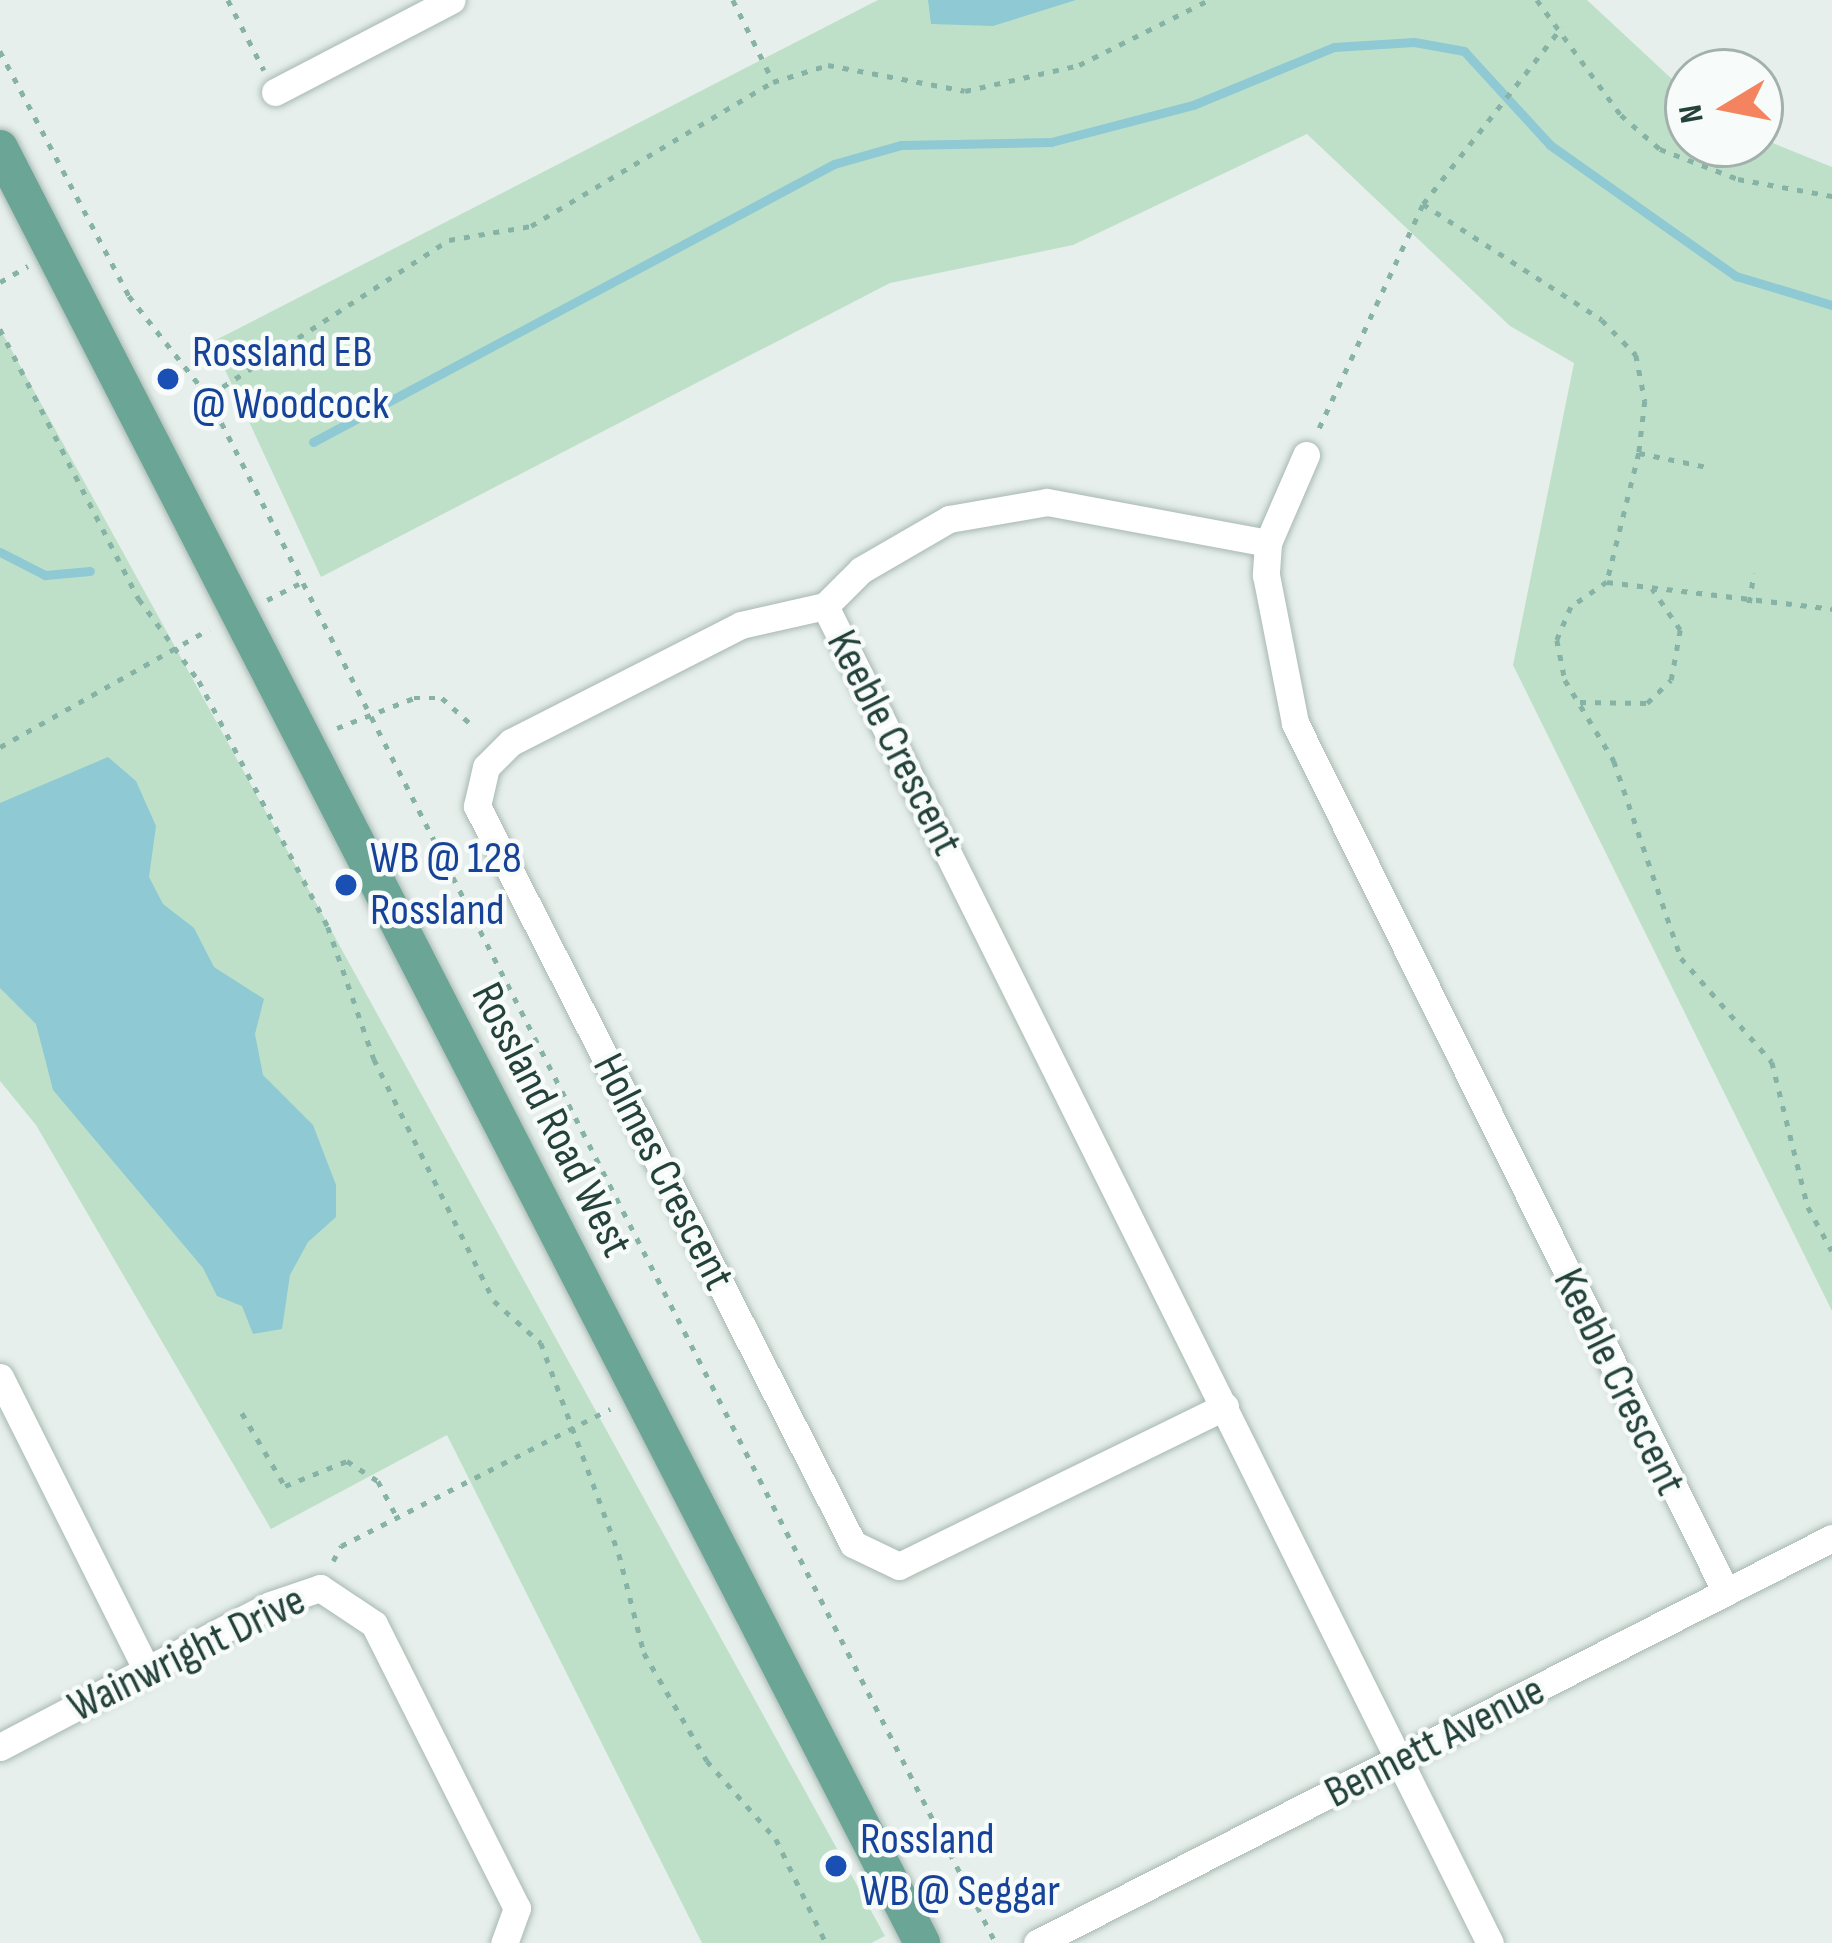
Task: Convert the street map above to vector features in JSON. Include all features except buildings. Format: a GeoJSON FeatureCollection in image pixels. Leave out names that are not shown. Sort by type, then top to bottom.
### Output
{"type":"FeatureCollection","features":[{"type":"Feature","properties":{"kind":"main road","name":"Rossland Road West"},"geometry":{"type":"LineString","coordinates":[[0,148],[922,1943]]}},
{"type":"Feature","properties":{"kind":"street"},"geometry":{"type":"LineString","coordinates":[[275,92],[452,0]]}},
{"type":"Feature","properties":{"kind":"street"},"geometry":{"type":"LineString","coordinates":[[1268,543],[1306,455]]}},
{"type":"Feature","properties":{"kind":"street","name":"Keeble Crescent"},"geometry":{"type":"LineString","coordinates":[[1490,1943],[825,606],[861,570],[949,519],[1047,502],[1268,543],[1273,634],[1295,723],[1726,1592]]}},
{"type":"Feature","properties":{"kind":"street","name":"Holmes Crescent"},"geometry":{"type":"LineString","coordinates":[[825,606],[741,626],[511,742],[486,767],[477,806],[853,1544],[899,1567],[1225,1406]]}},
{"type":"Feature","properties":{"kind":"street"},"geometry":{"type":"LineString","coordinates":[[0,1377],[147,1670]]}},
{"type":"Feature","properties":{"kind":"street","name":"Bennett Avenue"},"geometry":{"type":"LineString","coordinates":[[1037,1943],[1832,1538]]}},
{"type":"Feature","properties":{"kind":"street","name":"Wainwright Drive"},"geometry":{"type":"LineString","coordinates":[[0,1747],[320,1588],[374,1624],[517,1907],[504,1943]]}},
{"type":"Feature","properties":{"kind":"path"},"geometry":{"type":"LineString","coordinates":[[228,0],[275,92]]}},
{"type":"Feature","properties":{"kind":"path"},"geometry":{"type":"LineString","coordinates":[[733,0],[773,82]]}},
{"type":"Feature","properties":{"kind":"path"},"geometry":{"type":"LineString","coordinates":[[208,396],[449,240],[530,226],[773,82],[828,65],[965,92],[1079,65],[1210,0]]}},
{"type":"Feature","properties":{"kind":"path"},"geometry":{"type":"LineString","coordinates":[[1537,0],[1562,27],[1621,115],[1660,149],[1738,179],[1832,196]]}},
{"type":"Feature","properties":{"kind":"path"},"geometry":{"type":"LineString","coordinates":[[1306,455],[1423,204],[1562,27]]}},
{"type":"Feature","properties":{"kind":"path"},"geometry":{"type":"LineString","coordinates":[[0,51],[129,296],[208,396],[364,713],[996,1943]]}},
{"type":"Feature","properties":{"kind":"path"},"geometry":{"type":"LineString","coordinates":[[1423,204],[1602,320],[1636,355],[1645,400],[1639,453],[1607,582],[1570,607],[1557,640],[1577,701],[1615,761],[1681,958],[1772,1062],[1808,1208],[1832,1251]]}},
{"type":"Feature","properties":{"kind":"path"},"geometry":{"type":"LineString","coordinates":[[0,329],[139,599],[178,645],[328,927],[374,1059],[494,1301],[541,1343],[619,1555],[644,1653],[706,1762],[776,1839],[826,1943]]}},
{"type":"Feature","properties":{"kind":"path"},"geometry":{"type":"LineString","coordinates":[[1639,453],[1707,467]]}},
{"type":"Feature","properties":{"kind":"path"},"geometry":{"type":"LineString","coordinates":[[1749,604],[1754,573]]}},
{"type":"Feature","properties":{"kind":"path"},"geometry":{"type":"LineString","coordinates":[[1607,582],[1749,604],[1832,609]]}},
{"type":"Feature","properties":{"kind":"path"},"geometry":{"type":"LineString","coordinates":[[0,747],[126,682],[178,645],[299,584]]}},
{"type":"Feature","properties":{"kind":"path"},"geometry":{"type":"LineString","coordinates":[[1577,701],[1595,708],[1647,703],[1672,680],[1680,630],[1652,590]]}},
{"type":"Feature","properties":{"kind":"path"},"geometry":{"type":"LineString","coordinates":[[305,745],[364,713],[413,698],[442,698],[473,726]]}},
{"type":"Feature","properties":{"kind":"path"},"geometry":{"type":"LineString","coordinates":[[320,1588],[340,1546],[639,1396]]}},
{"type":"Feature","properties":{"kind":"path"},"geometry":{"type":"LineString","coordinates":[[242,1413],[285,1486],[346,1461],[378,1481],[398,1519]]}},
{"type":"Feature","properties":{"kind":"green space"},"geometry":{"type":"Polygon","coordinates":[[[878,0],[1587,0],[1664,72],[1664,168],[1784,168],[1784,148],[1832,167],[1832,1311],[1513,665],[1574,363],[1510,326],[1307,134],[1073,245],[890,283],[321,577],[212,342],[878,0]]]}},
{"type":"Feature","properties":{"kind":"green space"},"geometry":{"type":"Polygon","coordinates":[[[0,329],[885,1936],[871,1943],[702,1943],[447,1435],[271,1529],[36,1125],[0,1081],[0,329]]]}},
{"type":"Feature","properties":{"kind":"water"},"geometry":{"type":"Polygon","coordinates":[[[928,0],[1076,0],[993,26],[931,24],[928,0]]]}},
{"type":"Feature","properties":{"kind":"water"},"geometry":{"type":"Polygon","coordinates":[[[108,757],[136,781],[156,826],[149,877],[163,904],[194,928],[214,967],[264,999],[255,1034],[263,1075],[313,1125],[336,1185],[336,1217],[308,1242],[290,1275],[282,1329],[253,1334],[242,1306],[217,1296],[203,1268],[53,1090],[36,1024],[0,988],[0,803],[108,757]]]}},
{"type":"Feature","properties":{"kind":"waterway"},"geometry":{"type":"LineString","coordinates":[[313,442],[834,164],[901,145],[1051,142],[1193,105],[1334,47],[1414,42],[1464,51],[1550,145],[1736,276],[1832,305]]}},
{"type":"Feature","properties":{"kind":"waterway"},"geometry":{"type":"LineString","coordinates":[[0,552],[45,575],[90,571]]}},
{"type":"Feature","properties":{"kind":"place","name":"Rossland EB @ Woodcock"},"geometry":{"type":"Point","coordinates":[168,379]}},
{"type":"Feature","properties":{"kind":"place","name":"WB @ 128 Rossland"},"geometry":{"type":"Point","coordinates":[346,885]}},
{"type":"Feature","properties":{"kind":"place","name":"Rossland WB @ Seggar"},"geometry":{"type":"Point","coordinates":[836,1866]}}]}
